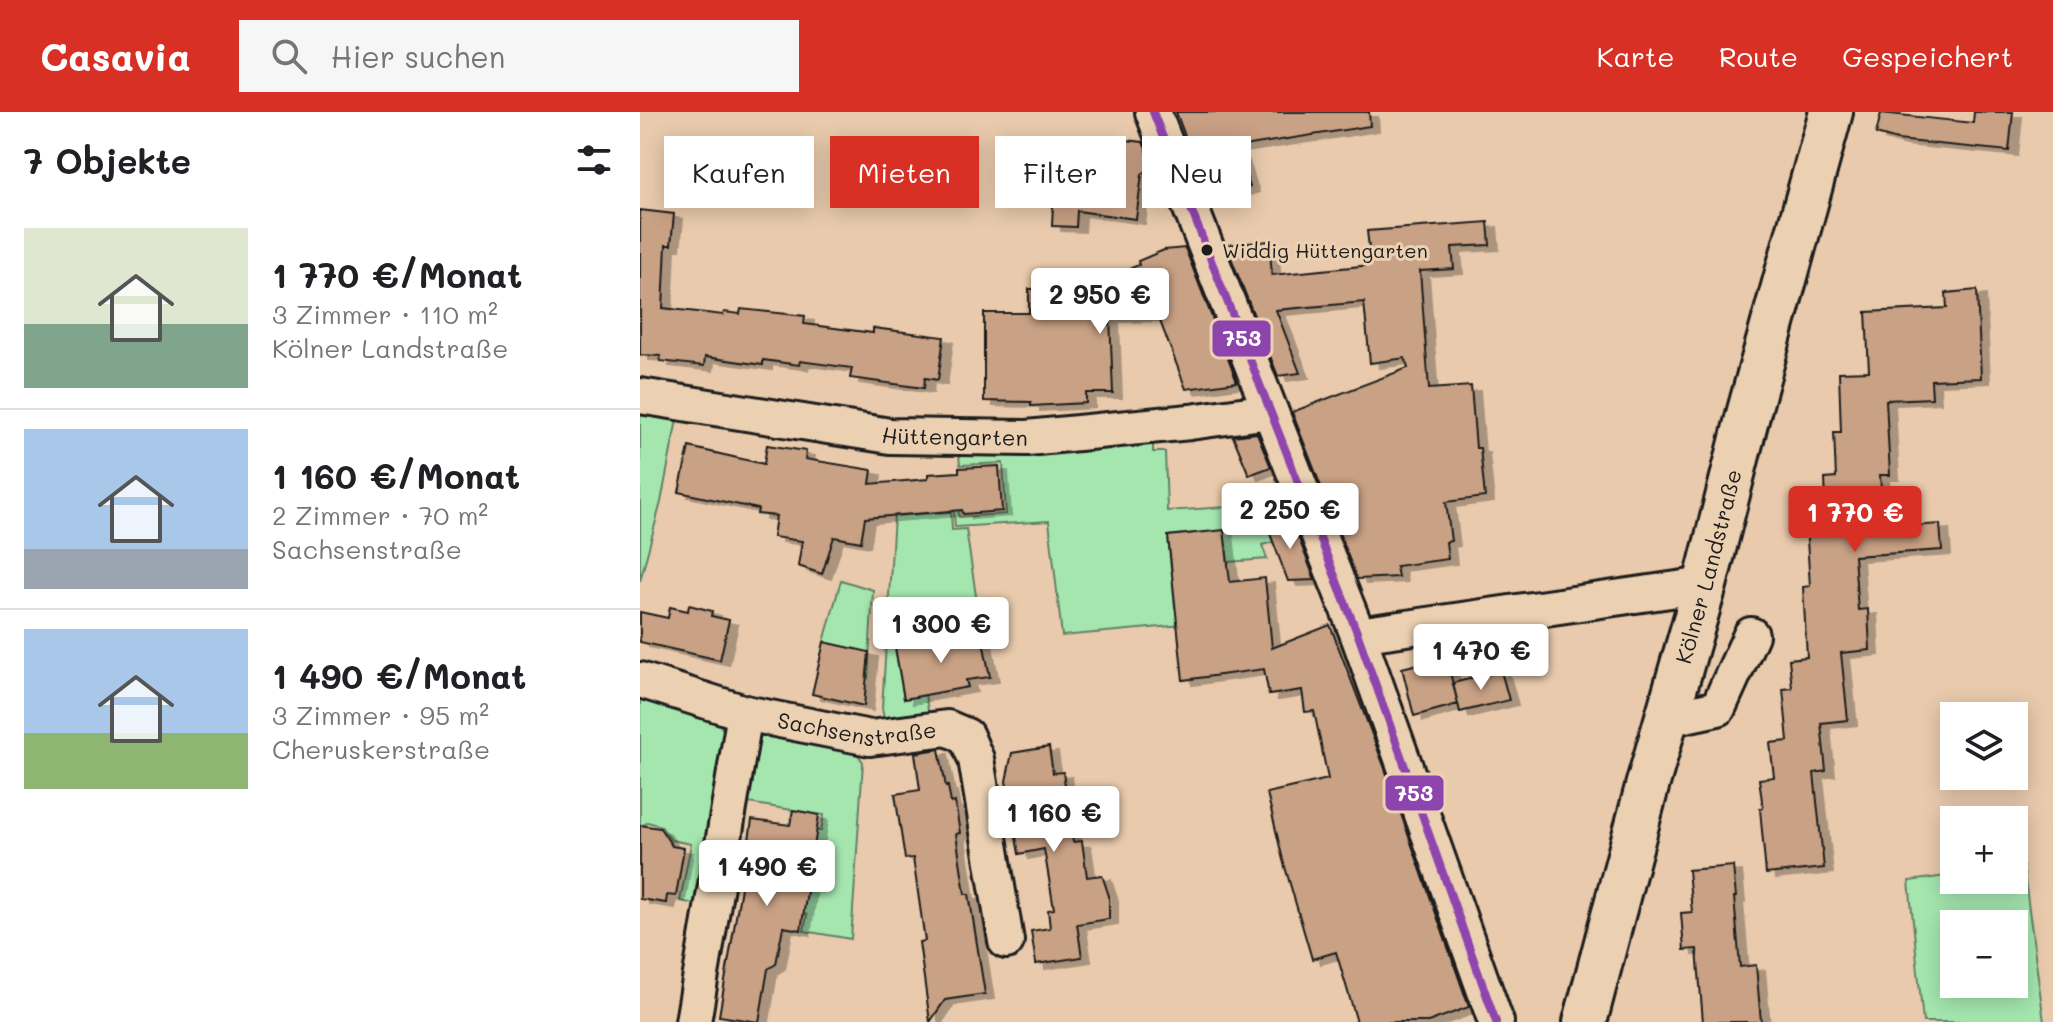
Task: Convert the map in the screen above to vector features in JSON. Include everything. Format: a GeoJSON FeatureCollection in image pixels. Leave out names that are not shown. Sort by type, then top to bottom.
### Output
{"type":"FeatureCollection","features":[{"type":"Feature","properties":{"kind":"main road","name":"Kölner Landstraße"},"geometry":{"type":"LineString","coordinates":[[1585,1022],[1831,112]]}},
{"type":"Feature","properties":{"kind":"street"},"geometry":{"type":"LineString","coordinates":[[1153,112],[1358,635],[1491,1020]]}},
{"type":"Feature","properties":{"kind":"street","name":"Hüttengarten"},"geometry":{"type":"LineString","coordinates":[[640,396],[890,436],[1027,438],[1270,411]]}},
{"type":"Feature","properties":{"kind":"street"},"geometry":{"type":"LineString","coordinates":[[1358,635],[1705,585]]}},
{"type":"Feature","properties":{"kind":"street"},"geometry":{"type":"LineString","coordinates":[[1667,719],[1718,708],[1751,635]]}},
{"type":"Feature","properties":{"kind":"street","name":"Sachsenstraße"},"geometry":{"type":"LineString","coordinates":[[640,680],[745,713],[870,738],[947,728],[966,736],[976,759],[1006,941]]}},
{"type":"Feature","properties":{"kind":"street"},"geometry":{"type":"LineString","coordinates":[[693,1022],[745,713]]}},
{"type":"Feature","properties":{"kind":"green space"},"geometry":{"type":"Polygon","coordinates":[[[640,408],[678,414],[661,502],[640,581],[640,408]]]}},
{"type":"Feature","properties":{"kind":"green space"},"geometry":{"type":"Polygon","coordinates":[[[1153,435],[1153,452],[1165,452],[1167,511],[1287,503],[1292,521],[1266,523],[1273,542],[1262,545],[1267,559],[1228,562],[1224,530],[1168,536],[1171,570],[1192,568],[1193,582],[1173,585],[1175,608],[1214,604],[1216,622],[1062,636],[1049,521],[955,527],[953,501],[958,501],[959,517],[1006,514],[1003,463],[960,465],[959,454],[1153,435]]]}},
{"type":"Feature","properties":{"kind":"green space"},"geometry":{"type":"Polygon","coordinates":[[[951,512],[952,530],[966,529],[982,636],[959,640],[957,635],[895,647],[904,699],[925,695],[930,720],[888,722],[882,708],[894,516],[951,512]]]}},
{"type":"Feature","properties":{"kind":"green space"},"geometry":{"type":"Polygon","coordinates":[[[841,580],[873,590],[868,678],[849,675],[854,649],[824,642],[841,580]]]}},
{"type":"Feature","properties":{"kind":"green space"},"geometry":{"type":"Polygon","coordinates":[[[640,695],[702,715],[720,725],[724,733],[695,904],[680,901],[691,844],[671,840],[661,826],[648,822],[640,827],[640,695]]]}},
{"type":"Feature","properties":{"kind":"green space"},"geometry":{"type":"Polygon","coordinates":[[[765,734],[856,752],[863,762],[851,939],[804,931],[807,915],[801,913],[814,830],[821,831],[824,815],[742,802],[753,744],[765,734]]]}},
{"type":"Feature","properties":{"kind":"green space"},"geometry":{"type":"Polygon","coordinates":[[[1940,877],[1940,894],[2027,894],[2044,1022],[1923,1022],[1909,881],[1940,877]]]}},
{"type":"Feature","properties":{"kind":"building"},"geometry":{"type":"Polygon","coordinates":[[[1176,112],[1369,112],[1370,126],[1251,145],[1251,136],[1185,136],[1176,112]]]}},
{"type":"Feature","properties":{"kind":"building"},"geometry":{"type":"Polygon","coordinates":[[[1974,112],[2013,112],[2009,151],[1897,140],[1876,134],[1881,113],[1973,123],[1974,112]]]}},
{"type":"Feature","properties":{"kind":"building"},"geometry":{"type":"Polygon","coordinates":[[[1126,140],[1142,142],[1142,174],[1136,219],[1077,211],[1076,227],[1052,226],[1053,208],[1126,208],[1126,140]]]}},
{"type":"Feature","properties":{"kind":"building"},"geometry":{"type":"Polygon","coordinates":[[[640,210],[674,214],[671,245],[666,245],[663,308],[723,315],[724,312],[740,314],[741,309],[805,316],[804,324],[873,333],[873,328],[944,337],[938,380],[925,378],[924,388],[850,378],[852,368],[800,361],[799,365],[763,360],[763,365],[705,357],[704,366],[660,361],[661,356],[640,355],[640,210]]]}},
{"type":"Feature","properties":{"kind":"building"},"geometry":{"type":"Polygon","coordinates":[[[1488,222],[1490,245],[1452,247],[1454,269],[1420,271],[1429,389],[1471,386],[1476,448],[1480,448],[1485,497],[1446,502],[1451,541],[1446,542],[1448,559],[1396,566],[1398,577],[1357,579],[1292,412],[1408,368],[1405,358],[1370,363],[1364,302],[1276,310],[1300,373],[1278,376],[1226,245],[1269,241],[1272,275],[1371,265],[1367,231],[1488,222]]]}},
{"type":"Feature","properties":{"kind":"building"},"geometry":{"type":"Polygon","coordinates":[[[1185,248],[1237,382],[1186,389],[1158,316],[1110,317],[1113,393],[1086,393],[1086,403],[1031,406],[1031,402],[984,401],[984,313],[1029,313],[1029,289],[1139,287],[1131,268],[1139,265],[1138,261],[1164,250],[1185,248]]]}},
{"type":"Feature","properties":{"kind":"building"},"geometry":{"type":"Polygon","coordinates":[[[1977,290],[1981,378],[1931,380],[1932,398],[1886,400],[1890,475],[1880,475],[1884,528],[1940,524],[1942,550],[1854,556],[1858,610],[1868,609],[1870,650],[1841,653],[1848,720],[1821,723],[1826,771],[1814,773],[1824,868],[1766,874],[1759,779],[1774,777],[1770,743],[1788,741],[1783,689],[1792,688],[1789,659],[1807,657],[1803,587],[1810,586],[1806,525],[1827,524],[1825,479],[1836,478],[1834,432],[1841,432],[1839,372],[1869,371],[1866,312],[1947,308],[1946,293],[1977,290]]]}},
{"type":"Feature","properties":{"kind":"building"},"geometry":{"type":"Polygon","coordinates":[[[1257,433],[1271,467],[1249,475],[1233,436],[1257,433]]]}},
{"type":"Feature","properties":{"kind":"building"},"geometry":{"type":"Polygon","coordinates":[[[767,445],[806,451],[805,459],[872,470],[870,484],[928,479],[928,474],[959,472],[959,468],[999,466],[1002,511],[963,514],[962,510],[865,518],[861,542],[834,537],[822,574],[798,566],[802,541],[773,537],[776,516],[757,514],[758,509],[679,492],[689,447],[764,464],[767,445]]]}},
{"type":"Feature","properties":{"kind":"building"},"geometry":{"type":"Polygon","coordinates":[[[1292,521],[1315,580],[1288,581],[1266,523],[1292,521]]]}},
{"type":"Feature","properties":{"kind":"building"},"geometry":{"type":"Polygon","coordinates":[[[1224,530],[1230,582],[1265,578],[1272,648],[1330,625],[1384,766],[1469,1007],[1428,1022],[1357,1022],[1336,952],[1312,959],[1267,793],[1328,779],[1314,711],[1305,712],[1302,690],[1269,695],[1264,669],[1183,680],[1168,536],[1224,530]]]}},
{"type":"Feature","properties":{"kind":"building"},"geometry":{"type":"Polygon","coordinates":[[[689,605],[712,611],[711,616],[729,620],[720,660],[640,642],[640,612],[668,618],[670,607],[688,611],[689,605]]]}},
{"type":"Feature","properties":{"kind":"building"},"geometry":{"type":"Polygon","coordinates":[[[958,635],[959,640],[982,636],[990,677],[966,680],[968,687],[904,699],[895,647],[958,635]]]}},
{"type":"Feature","properties":{"kind":"building"},"geometry":{"type":"Polygon","coordinates":[[[824,642],[869,652],[864,706],[812,694],[824,642]]]}},
{"type":"Feature","properties":{"kind":"building"},"geometry":{"type":"Polygon","coordinates":[[[1446,657],[1458,704],[1414,716],[1402,668],[1446,657]]]}},
{"type":"Feature","properties":{"kind":"building"},"geometry":{"type":"Polygon","coordinates":[[[1501,671],[1509,700],[1460,712],[1453,683],[1501,671]]]}},
{"type":"Feature","properties":{"kind":"building"},"geometry":{"type":"Polygon","coordinates":[[[1049,747],[1053,773],[1063,772],[1073,842],[1082,841],[1087,877],[1102,875],[1109,896],[1109,919],[1077,924],[1082,957],[1036,964],[1031,931],[1050,928],[1048,910],[1054,909],[1044,849],[1019,854],[1006,781],[1012,753],[1049,747]]]}},
{"type":"Feature","properties":{"kind":"building"},"geometry":{"type":"Polygon","coordinates":[[[939,749],[946,787],[951,803],[955,802],[960,833],[956,834],[965,894],[969,894],[985,994],[945,1000],[930,1022],[919,942],[925,941],[913,858],[905,859],[895,794],[920,790],[915,753],[939,749]]]}},
{"type":"Feature","properties":{"kind":"building"},"geometry":{"type":"Polygon","coordinates":[[[793,810],[819,815],[801,930],[783,927],[776,964],[768,969],[759,1022],[719,1016],[752,820],[790,825],[793,810]]]}},
{"type":"Feature","properties":{"kind":"building"},"geometry":{"type":"Polygon","coordinates":[[[640,825],[660,828],[672,846],[684,848],[676,896],[667,895],[666,903],[640,899],[640,825]]]}},
{"type":"Feature","properties":{"kind":"building"},"geometry":{"type":"Polygon","coordinates":[[[1733,866],[1740,967],[1756,965],[1761,1022],[1703,1022],[1697,949],[1684,950],[1681,913],[1692,912],[1688,870],[1733,866]]]}},
{"type":"Feature","properties":{"kind":"transit line","name":"753"},"geometry":{"type":"LineString","coordinates":[[1153,112],[1358,635],[1496,1022]]}},
{"type":"Feature","properties":{"kind":"place","name":"Widdig Hüttengarten"},"geometry":{"type":"Point","coordinates":[1207,250]}}]}
